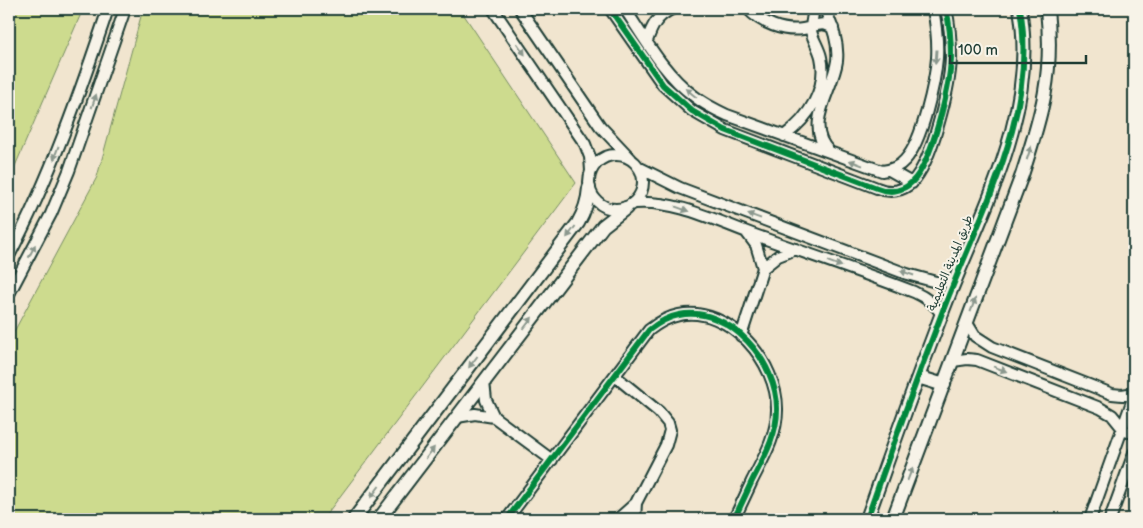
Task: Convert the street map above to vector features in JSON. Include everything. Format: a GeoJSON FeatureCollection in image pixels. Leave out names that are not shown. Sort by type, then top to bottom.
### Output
{"type":"FeatureCollection","features":[{"type":"Feature","properties":{"kind":"street"},"geometry":{"type":"LineString","coordinates":[[9,256],[49,172],[108,9]]}},
{"type":"Feature","properties":{"kind":"street"},"geometry":{"type":"LineString","coordinates":[[9,294],[30,255],[69,171],[124,9]]}},
{"type":"Feature","properties":{"kind":"street"},"geometry":{"type":"LineString","coordinates":[[493,9],[585,144],[590,157],[591,171]]}},
{"type":"Feature","properties":{"kind":"street"},"geometry":{"type":"LineString","coordinates":[[379,519],[602,226],[640,195],[643,185],[642,175],[634,163],[600,126],[520,9]]}},
{"type":"Feature","properties":{"kind":"street"},"geometry":{"type":"LineString","coordinates":[[610,9],[663,85],[682,103],[703,118],[726,130],[884,191],[899,190],[912,183],[927,156],[946,96],[951,59],[946,9]]}},
{"type":"Feature","properties":{"kind":"street"},"geometry":{"type":"LineString","coordinates":[[625,9],[668,72],[680,85],[708,106],[727,115],[882,171],[889,170],[904,161],[909,155],[920,130],[931,92],[937,57],[933,9]]}},
{"type":"Feature","properties":{"kind":"street"},"geometry":{"type":"LineString","coordinates":[[647,41],[657,19],[672,9]]}},
{"type":"Feature","properties":{"kind":"street"},"geometry":{"type":"LineString","coordinates":[[748,9],[760,20],[792,29],[814,40],[822,41],[834,31]]}},
{"type":"Feature","properties":{"kind":"street"},"geometry":{"type":"LineString","coordinates":[[784,136],[803,121],[810,111],[819,90],[822,62],[811,26],[813,9]]}},
{"type":"Feature","properties":{"kind":"street"},"geometry":{"type":"LineString","coordinates":[[825,9],[834,31],[838,50],[836,69],[818,124],[818,134],[822,143],[832,153]]}},
{"type":"Feature","properties":{"kind":"street","name":"طريق المدينة التعليمية"},"geometry":{"type":"LineString","coordinates":[[866,519],[954,281],[997,175],[1014,121],[1024,58],[1020,9]]}},
{"type":"Feature","properties":{"kind":"street"},"geometry":{"type":"LineString","coordinates":[[893,519],[1022,175],[1044,101],[1050,53],[1047,9]]}},
{"type":"Feature","properties":{"kind":"street"},"geometry":{"type":"LineString","coordinates":[[792,29],[824,24],[834,31]]}},
{"type":"Feature","properties":{"kind":"street"},"geometry":{"type":"LineString","coordinates":[[931,92],[946,96]]}},
{"type":"Feature","properties":{"kind":"street"},"geometry":{"type":"LineString","coordinates":[[703,118],[708,106]]}},
{"type":"Feature","properties":{"kind":"street"},"geometry":{"type":"LineString","coordinates":[[354,519],[578,223],[586,206],[589,188],[588,178],[598,161],[605,157],[621,156],[680,188],[907,274],[936,282],[954,281]]}},
{"type":"Feature","properties":{"kind":"street"},"geometry":{"type":"LineString","coordinates":[[889,170],[912,183]]}},
{"type":"Feature","properties":{"kind":"street"},"geometry":{"type":"LineString","coordinates":[[589,188],[593,197],[607,209],[617,210],[630,205],[648,202],[675,206],[914,292],[928,300],[942,313]]}},
{"type":"Feature","properties":{"kind":"street"},"geometry":{"type":"LineString","coordinates":[[747,232],[756,245],[763,268]]}},
{"type":"Feature","properties":{"kind":"street"},"geometry":{"type":"LineString","coordinates":[[741,336],[763,268],[778,256],[796,250]]}},
{"type":"Feature","properties":{"kind":"street"},"geometry":{"type":"LineString","coordinates":[[507,519],[649,330],[669,317],[692,314],[704,315],[726,324],[741,336],[762,360],[769,372],[777,397],[778,411],[773,437],[734,519]]}},
{"type":"Feature","properties":{"kind":"street"},"geometry":{"type":"LineString","coordinates":[[967,323],[975,336],[992,347],[1112,394],[1122,396],[1134,394],[1090,519]]}},
{"type":"Feature","properties":{"kind":"street"},"geometry":{"type":"LineString","coordinates":[[953,361],[976,360],[1100,408],[1112,415],[1123,429],[1134,433]]}},
{"type":"Feature","properties":{"kind":"street"},"geometry":{"type":"LineString","coordinates":[[615,376],[659,412],[668,423],[670,430],[666,445],[636,503],[618,519]]}},
{"type":"Feature","properties":{"kind":"street"},"geometry":{"type":"LineString","coordinates":[[918,377],[944,385]]}},
{"type":"Feature","properties":{"kind":"street"},"geometry":{"type":"LineString","coordinates":[[484,380],[486,400],[494,417]]}},
{"type":"Feature","properties":{"kind":"street"},"geometry":{"type":"LineString","coordinates":[[457,417],[475,414],[494,417],[552,460]]}},
{"type":"Feature","properties":{"kind":"street"},"geometry":{"type":"LineString","coordinates":[[1110,519],[1134,452]]}},
{"type":"Feature","properties":{"kind":"street"},"geometry":{"type":"LineString","coordinates":[[635,519],[636,503]]}},
{"type":"Feature","properties":{"kind":"green space"},"geometry":{"type":"Polygon","coordinates":[[[9,9],[83,9],[9,180],[9,9]]]}},
{"type":"Feature","properties":{"kind":"green space"},"geometry":{"type":"Polygon","coordinates":[[[143,9],[460,9],[576,183],[323,519],[9,519],[9,341],[97,177],[143,9]]]}},
{"type":"Feature","properties":{"kind":"cycle path"},"geometry":{"type":"LineString","coordinates":[[610,9],[663,85],[692,111],[725,130],[886,191],[900,190],[912,182],[926,159],[933,142],[950,71],[950,34],[946,9]]}},
{"type":"Feature","properties":{"kind":"cycle path"},"geometry":{"type":"LineString","coordinates":[[867,519],[942,313],[1002,165],[1021,88],[1024,49],[1020,9]]}},
{"type":"Feature","properties":{"kind":"cycle path"},"geometry":{"type":"LineString","coordinates":[[507,519],[649,330],[671,317],[698,314],[716,319],[733,328],[748,341],[760,357],[769,374],[775,392],[777,410],[775,429],[765,456],[734,519]]}}]}
